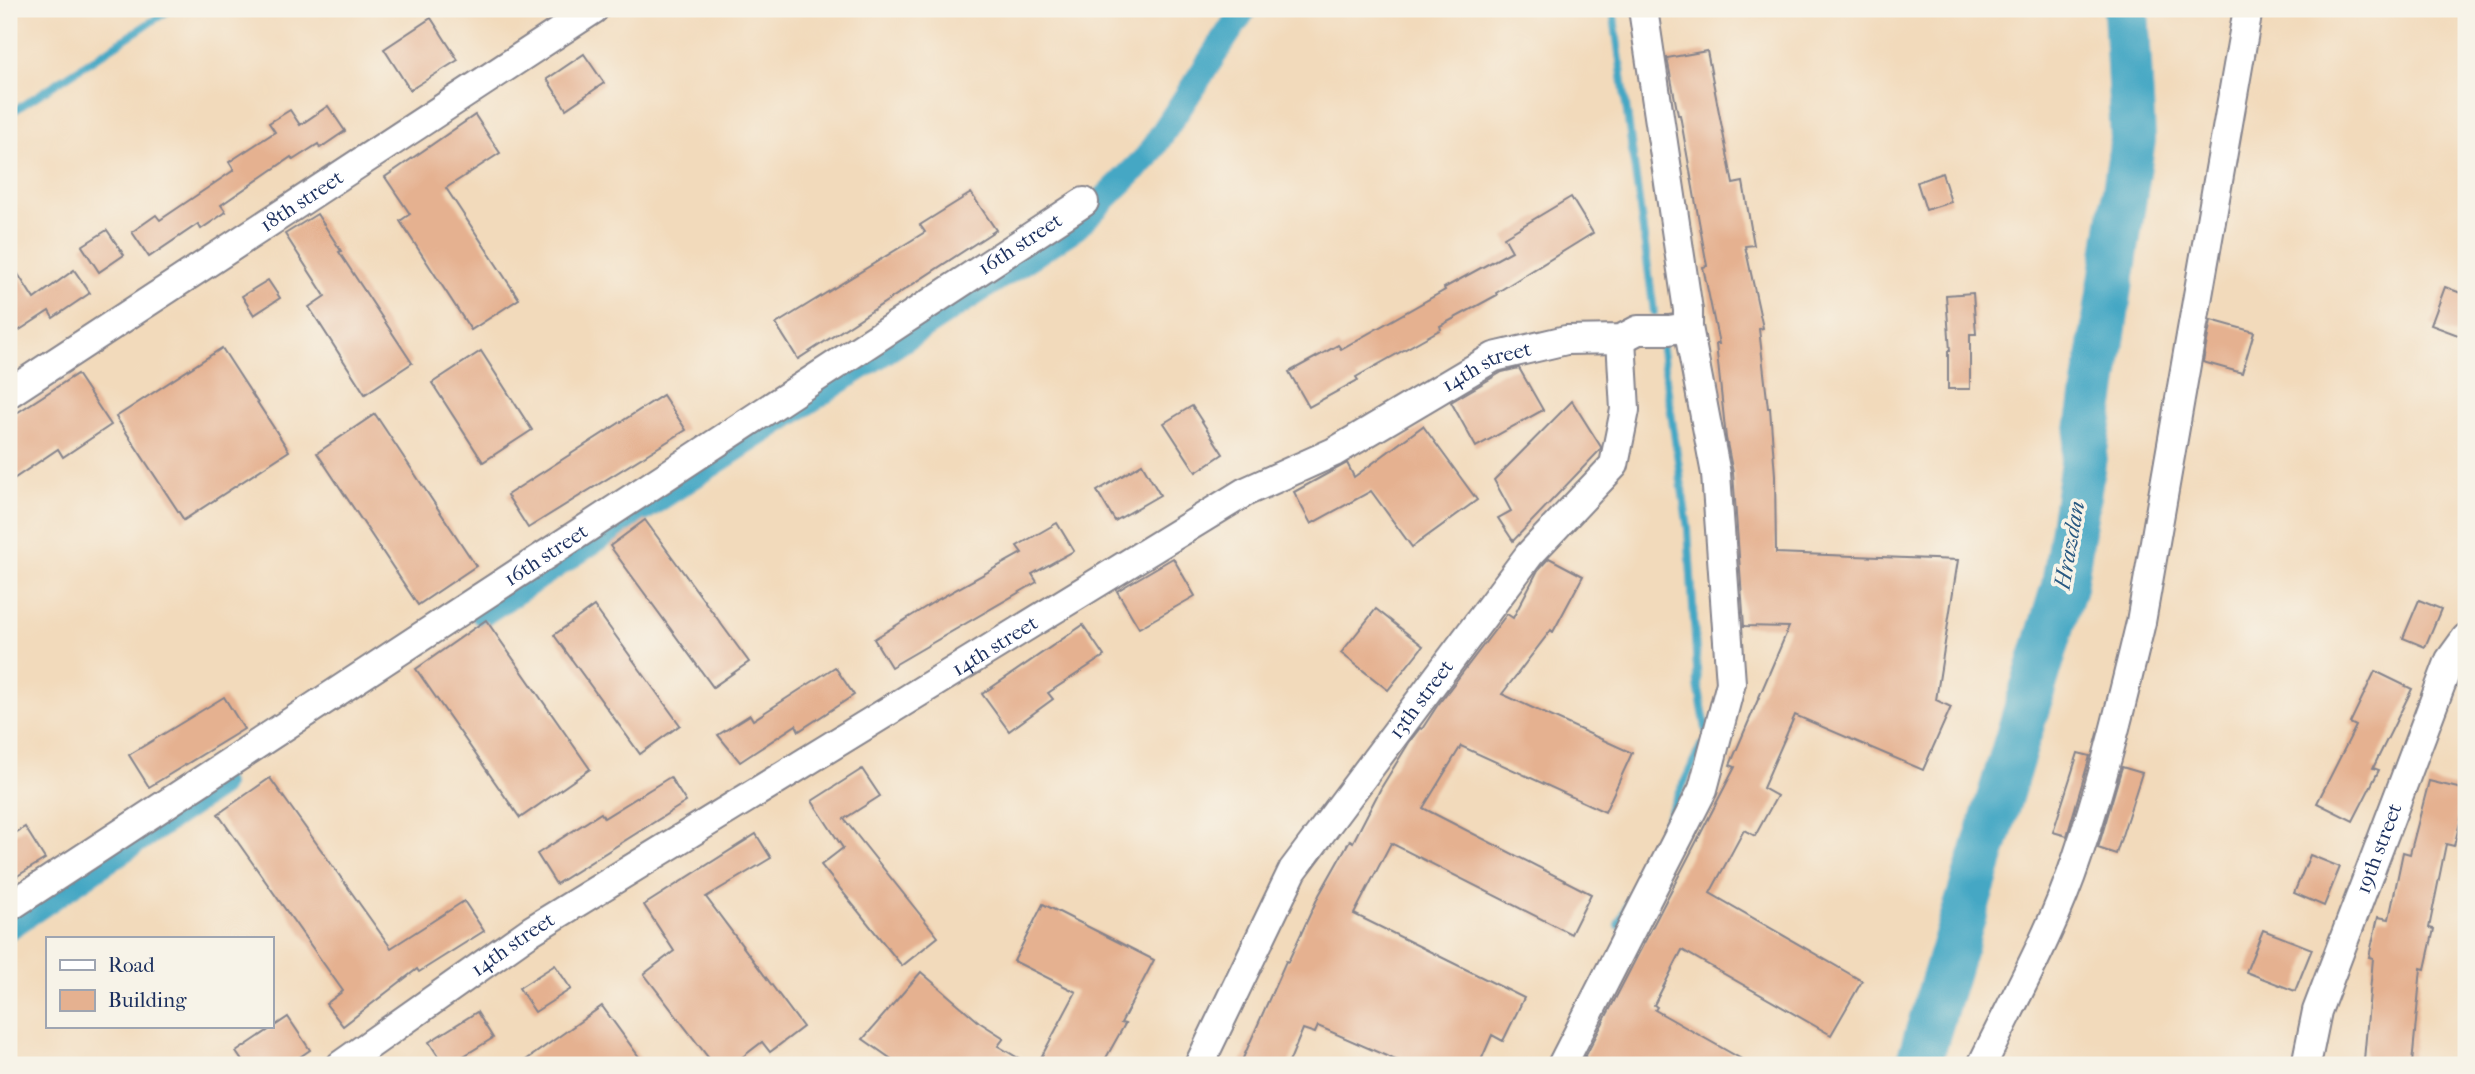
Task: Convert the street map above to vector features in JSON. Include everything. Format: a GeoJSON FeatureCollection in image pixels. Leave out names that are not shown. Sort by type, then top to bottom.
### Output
{"type":"FeatureCollection","features":[{"type":"Feature","properties":{"kind":"street","name":"18th street"},"geometry":{"type":"LineString","coordinates":[[9,393],[594,9]]}},
{"type":"Feature","properties":{"kind":"street"},"geometry":{"type":"LineString","coordinates":[[1562,1065],[1703,789],[1731,683],[1716,474],[1688,327],[1688,310],[1643,9]]}},
{"type":"Feature","properties":{"kind":"street"},"geometry":{"type":"LineString","coordinates":[[1982,1065],[2043,940],[2077,859],[2124,692],[2141,622],[2248,9]]}},
{"type":"Feature","properties":{"kind":"street","name":"16th street"},"geometry":{"type":"LineString","coordinates":[[9,908],[1084,202]]}},
{"type":"Feature","properties":{"kind":"street","name":"14th street"},"geometry":{"type":"LineString","coordinates":[[341,1065],[532,930],[1245,492],[1334,452],[1494,357],[1566,340],[1621,339],[1638,330],[1688,327]]}},
{"type":"Feature","properties":{"kind":"street","name":"13th street"},"geometry":{"type":"LineString","coordinates":[[1199,1065],[1293,870],[1529,555],[1614,465],[1625,410],[1621,339]]}},
{"type":"Feature","properties":{"kind":"street","name":"19th street"},"geometry":{"type":"LineString","coordinates":[[2306,1065],[2317,1011],[2382,835],[2450,660],[2466,638]]}},
{"type":"Feature","properties":{"kind":"building"},"geometry":{"type":"Polygon","coordinates":[[[431,18],[458,60],[410,90],[384,49],[431,18]]]}},
{"type":"Feature","properties":{"kind":"building"},"geometry":{"type":"Polygon","coordinates":[[[1707,51],[1733,184],[1743,182],[1754,245],[1745,246],[1763,328],[1759,329],[1770,408],[1775,475],[1776,553],[1958,560],[1936,700],[1951,707],[1923,770],[1795,715],[1763,788],[1777,796],[1755,836],[1744,830],[1710,893],[1862,981],[1831,1035],[1682,950],[1654,1005],[1657,1007],[1655,1010],[1752,1065],[1581,1065],[1735,767],[1730,765],[1789,627],[1744,626],[1733,473],[1726,438],[1716,344],[1719,344],[1703,267],[1707,266],[1680,115],[1667,58],[1707,51]]]}},
{"type":"Feature","properties":{"kind":"building"},"geometry":{"type":"Polygon","coordinates":[[[584,54],[604,83],[566,109],[547,79],[584,54]]]}},
{"type":"Feature","properties":{"kind":"building"},"geometry":{"type":"Polygon","coordinates":[[[328,106],[345,131],[320,148],[318,144],[293,160],[291,157],[221,205],[226,212],[201,229],[198,224],[149,257],[132,232],[156,215],[160,220],[234,170],[229,162],[275,132],[269,123],[290,110],[300,125],[328,106]]]}},
{"type":"Feature","properties":{"kind":"building"},"geometry":{"type":"Polygon","coordinates":[[[475,115],[500,153],[446,188],[519,299],[471,330],[400,221],[410,214],[385,177],[475,115]]]}},
{"type":"Feature","properties":{"kind":"building"},"geometry":{"type":"Polygon","coordinates":[[[1942,173],[1951,202],[1926,210],[1917,182],[1942,173]]]}},
{"type":"Feature","properties":{"kind":"building"},"geometry":{"type":"Polygon","coordinates":[[[971,193],[996,230],[798,359],[776,324],[925,232],[920,225],[971,193]]]}},
{"type":"Feature","properties":{"kind":"building"},"geometry":{"type":"Polygon","coordinates":[[[1571,197],[1593,233],[1496,293],[1497,295],[1440,326],[1441,329],[1309,407],[1289,372],[1338,345],[1341,349],[1512,251],[1504,237],[1571,197]]]}},
{"type":"Feature","properties":{"kind":"building"},"geometry":{"type":"Polygon","coordinates":[[[317,214],[412,363],[365,394],[309,307],[325,296],[285,234],[317,214]]]}},
{"type":"Feature","properties":{"kind":"building"},"geometry":{"type":"Polygon","coordinates":[[[107,230],[124,255],[99,272],[82,246],[107,230]]]}},
{"type":"Feature","properties":{"kind":"building"},"geometry":{"type":"Polygon","coordinates":[[[9,260],[34,299],[74,270],[90,293],[53,318],[49,311],[9,337],[9,260]]]}},
{"type":"Feature","properties":{"kind":"building"},"geometry":{"type":"Polygon","coordinates":[[[268,280],[280,298],[254,315],[242,296],[268,280]]]}},
{"type":"Feature","properties":{"kind":"building"},"geometry":{"type":"Polygon","coordinates":[[[2445,287],[2466,295],[2466,338],[2431,325],[2445,287]]]}},
{"type":"Feature","properties":{"kind":"building"},"geometry":{"type":"Polygon","coordinates":[[[1973,293],[1976,334],[1970,334],[1970,389],[1948,389],[1950,351],[1946,295],[1973,293]]]}},
{"type":"Feature","properties":{"kind":"building"},"geometry":{"type":"Polygon","coordinates":[[[2211,320],[2254,332],[2242,373],[2203,362],[2211,320]]]}},
{"type":"Feature","properties":{"kind":"building"},"geometry":{"type":"Polygon","coordinates":[[[222,348],[289,451],[184,520],[116,417],[222,348]]]}},
{"type":"Feature","properties":{"kind":"building"},"geometry":{"type":"Polygon","coordinates":[[[481,351],[532,430],[483,462],[432,383],[481,351]]]}},
{"type":"Feature","properties":{"kind":"building"},"geometry":{"type":"Polygon","coordinates":[[[1519,368],[1543,410],[1476,447],[1451,402],[1502,372],[1519,368]]]}},
{"type":"Feature","properties":{"kind":"building"},"geometry":{"type":"Polygon","coordinates":[[[77,374],[111,425],[63,457],[58,449],[9,482],[9,418],[77,374]]]}},
{"type":"Feature","properties":{"kind":"building"},"geometry":{"type":"Polygon","coordinates":[[[663,395],[686,430],[528,528],[507,495],[663,395]]]}},
{"type":"Feature","properties":{"kind":"building"},"geometry":{"type":"Polygon","coordinates":[[[1572,401],[1601,447],[1600,450],[1513,541],[1498,518],[1511,511],[1494,480],[1572,401]]]}},
{"type":"Feature","properties":{"kind":"building"},"geometry":{"type":"Polygon","coordinates":[[[1192,406],[1223,454],[1196,472],[1164,423],[1192,406]]]}},
{"type":"Feature","properties":{"kind":"building"},"geometry":{"type":"Polygon","coordinates":[[[375,414],[476,566],[418,605],[317,453],[375,414]]]}},
{"type":"Feature","properties":{"kind":"building"},"geometry":{"type":"Polygon","coordinates":[[[1423,426],[1477,500],[1412,547],[1371,491],[1311,524],[1294,492],[1347,463],[1354,477],[1423,426]]]}},
{"type":"Feature","properties":{"kind":"building"},"geometry":{"type":"Polygon","coordinates":[[[1142,464],[1160,495],[1115,521],[1097,491],[1142,464]]]}},
{"type":"Feature","properties":{"kind":"building"},"geometry":{"type":"Polygon","coordinates":[[[645,520],[749,662],[713,687],[610,546],[645,520]]]}},
{"type":"Feature","properties":{"kind":"building"},"geometry":{"type":"Polygon","coordinates":[[[1057,523],[1074,551],[1032,574],[1037,582],[891,667],[874,639],[1022,553],[1017,546],[1057,523]]]}},
{"type":"Feature","properties":{"kind":"building"},"geometry":{"type":"Polygon","coordinates":[[[1173,558],[1195,596],[1139,628],[1117,591],[1173,558]]]}},
{"type":"Feature","properties":{"kind":"building"},"geometry":{"type":"Polygon","coordinates":[[[1549,558],[1583,576],[1553,632],[1551,630],[1502,694],[1632,753],[1605,812],[1461,746],[1423,808],[1591,894],[1571,934],[1391,843],[1354,914],[1524,998],[1503,1041],[1492,1035],[1479,1065],[1407,1065],[1318,1026],[1315,1033],[1303,1029],[1288,1065],[1240,1065],[1286,961],[1288,962],[1319,895],[1350,840],[1353,842],[1381,788],[1410,741],[1420,728],[1422,729],[1507,614],[1513,618],[1538,570],[1549,558]]]}},
{"type":"Feature","properties":{"kind":"building"},"geometry":{"type":"Polygon","coordinates":[[[2419,600],[2441,609],[2425,647],[2403,638],[2419,600]]]}},
{"type":"Feature","properties":{"kind":"building"},"geometry":{"type":"Polygon","coordinates":[[[594,606],[680,725],[640,754],[554,635],[594,606]]]}},
{"type":"Feature","properties":{"kind":"building"},"geometry":{"type":"Polygon","coordinates":[[[1376,609],[1423,646],[1388,690],[1341,653],[1376,609]]]}},
{"type":"Feature","properties":{"kind":"building"},"geometry":{"type":"Polygon","coordinates":[[[486,620],[590,769],[520,818],[416,669],[486,620]]]}},
{"type":"Feature","properties":{"kind":"building"},"geometry":{"type":"Polygon","coordinates":[[[1083,625],[1104,656],[1048,693],[1053,699],[1009,731],[982,694],[1083,625]]]}},
{"type":"Feature","properties":{"kind":"building"},"geometry":{"type":"Polygon","coordinates":[[[835,667],[854,695],[799,731],[796,725],[740,762],[718,735],[750,715],[753,720],[835,667]]]}},
{"type":"Feature","properties":{"kind":"building"},"geometry":{"type":"Polygon","coordinates":[[[2375,671],[2412,689],[2373,768],[2379,770],[2353,821],[2317,803],[2356,726],[2350,723],[2375,671]]]}},
{"type":"Feature","properties":{"kind":"building"},"geometry":{"type":"Polygon","coordinates":[[[224,697],[244,729],[149,787],[129,755],[224,697]]]}},
{"type":"Feature","properties":{"kind":"building"},"geometry":{"type":"Polygon","coordinates":[[[2078,753],[2090,756],[2067,836],[2053,832],[2078,753]]]}},
{"type":"Feature","properties":{"kind":"building"},"geometry":{"type":"Polygon","coordinates":[[[2122,767],[2142,773],[2116,854],[2098,848],[2122,767]]]}},
{"type":"Feature","properties":{"kind":"building"},"geometry":{"type":"Polygon","coordinates":[[[862,769],[880,796],[844,819],[938,937],[902,966],[821,865],[843,848],[812,801],[862,769]]]}},
{"type":"Feature","properties":{"kind":"building"},"geometry":{"type":"Polygon","coordinates":[[[670,777],[686,802],[556,884],[537,854],[601,813],[604,818],[670,777]]]}},
{"type":"Feature","properties":{"kind":"building"},"geometry":{"type":"Polygon","coordinates":[[[270,778],[391,948],[464,901],[484,931],[419,972],[417,969],[343,1026],[326,1004],[343,991],[218,814],[270,778]]]}},
{"type":"Feature","properties":{"kind":"building"},"geometry":{"type":"Polygon","coordinates":[[[2429,781],[2466,790],[2466,799],[2454,846],[2446,844],[2429,928],[2434,929],[2425,969],[2421,968],[2412,1064],[2364,1060],[2373,958],[2369,957],[2378,917],[2389,919],[2403,852],[2410,854],[2429,781]]]}},
{"type":"Feature","properties":{"kind":"building"},"geometry":{"type":"Polygon","coordinates":[[[25,827],[45,859],[9,881],[9,837],[25,827]]]}},
{"type":"Feature","properties":{"kind":"building"},"geometry":{"type":"Polygon","coordinates":[[[756,834],[771,858],[706,897],[803,1027],[770,1052],[762,1042],[732,1065],[714,1065],[644,974],[674,951],[644,905],[756,834]]]}},
{"type":"Feature","properties":{"kind":"building"},"geometry":{"type":"Polygon","coordinates":[[[2310,855],[2340,867],[2324,906],[2294,893],[2310,855]]]}},
{"type":"Feature","properties":{"kind":"building"},"geometry":{"type":"Polygon","coordinates":[[[1043,904],[1154,960],[1121,1023],[1125,1024],[1102,1065],[1037,1065],[1076,992],[1014,961],[1043,904]]]}},
{"type":"Feature","properties":{"kind":"building"},"geometry":{"type":"Polygon","coordinates":[[[2263,930],[2312,949],[2295,991],[2246,972],[2263,930]]]}},
{"type":"Feature","properties":{"kind":"building"},"geometry":{"type":"Polygon","coordinates":[[[555,965],[571,989],[535,1012],[519,988],[555,965]]]}},
{"type":"Feature","properties":{"kind":"building"},"geometry":{"type":"Polygon","coordinates":[[[921,972],[979,1022],[1004,1038],[998,1046],[1030,1065],[900,1065],[863,1039],[921,972]]]}},
{"type":"Feature","properties":{"kind":"building"},"geometry":{"type":"Polygon","coordinates":[[[602,1006],[645,1065],[519,1065],[547,1045],[602,1006]]]}},
{"type":"Feature","properties":{"kind":"building"},"geometry":{"type":"Polygon","coordinates":[[[477,1012],[493,1038],[449,1065],[444,1065],[429,1042],[477,1012]]]}},
{"type":"Feature","properties":{"kind":"building"},"geometry":{"type":"Polygon","coordinates":[[[288,1017],[310,1050],[288,1065],[245,1065],[236,1052],[288,1017]]]}},
{"type":"Feature","properties":{"kind":"waterway"},"geometry":{"type":"LineString","coordinates":[[9,114],[171,9]]}},
{"type":"Feature","properties":{"kind":"waterway"},"geometry":{"type":"LineString","coordinates":[[483,613],[1076,227],[1147,157],[1244,9]]}},
{"type":"Feature","properties":{"kind":"waterway"},"geometry":{"type":"LineString","coordinates":[[1613,9],[1654,312]]}},
{"type":"Feature","properties":{"kind":"waterway","name":"Hrazdan"},"geometry":{"type":"LineString","coordinates":[[1918,1065],[2064,586],[2133,139],[2126,9]]}},
{"type":"Feature","properties":{"kind":"waterway"},"geometry":{"type":"LineString","coordinates":[[1660,337],[1688,529],[1698,685],[1707,734]]}},
{"type":"Feature","properties":{"kind":"waterway"},"geometry":{"type":"LineString","coordinates":[[1618,925],[1701,746]]}},
{"type":"Feature","properties":{"kind":"waterway"},"geometry":{"type":"LineString","coordinates":[[9,927],[219,785]]}}]}
